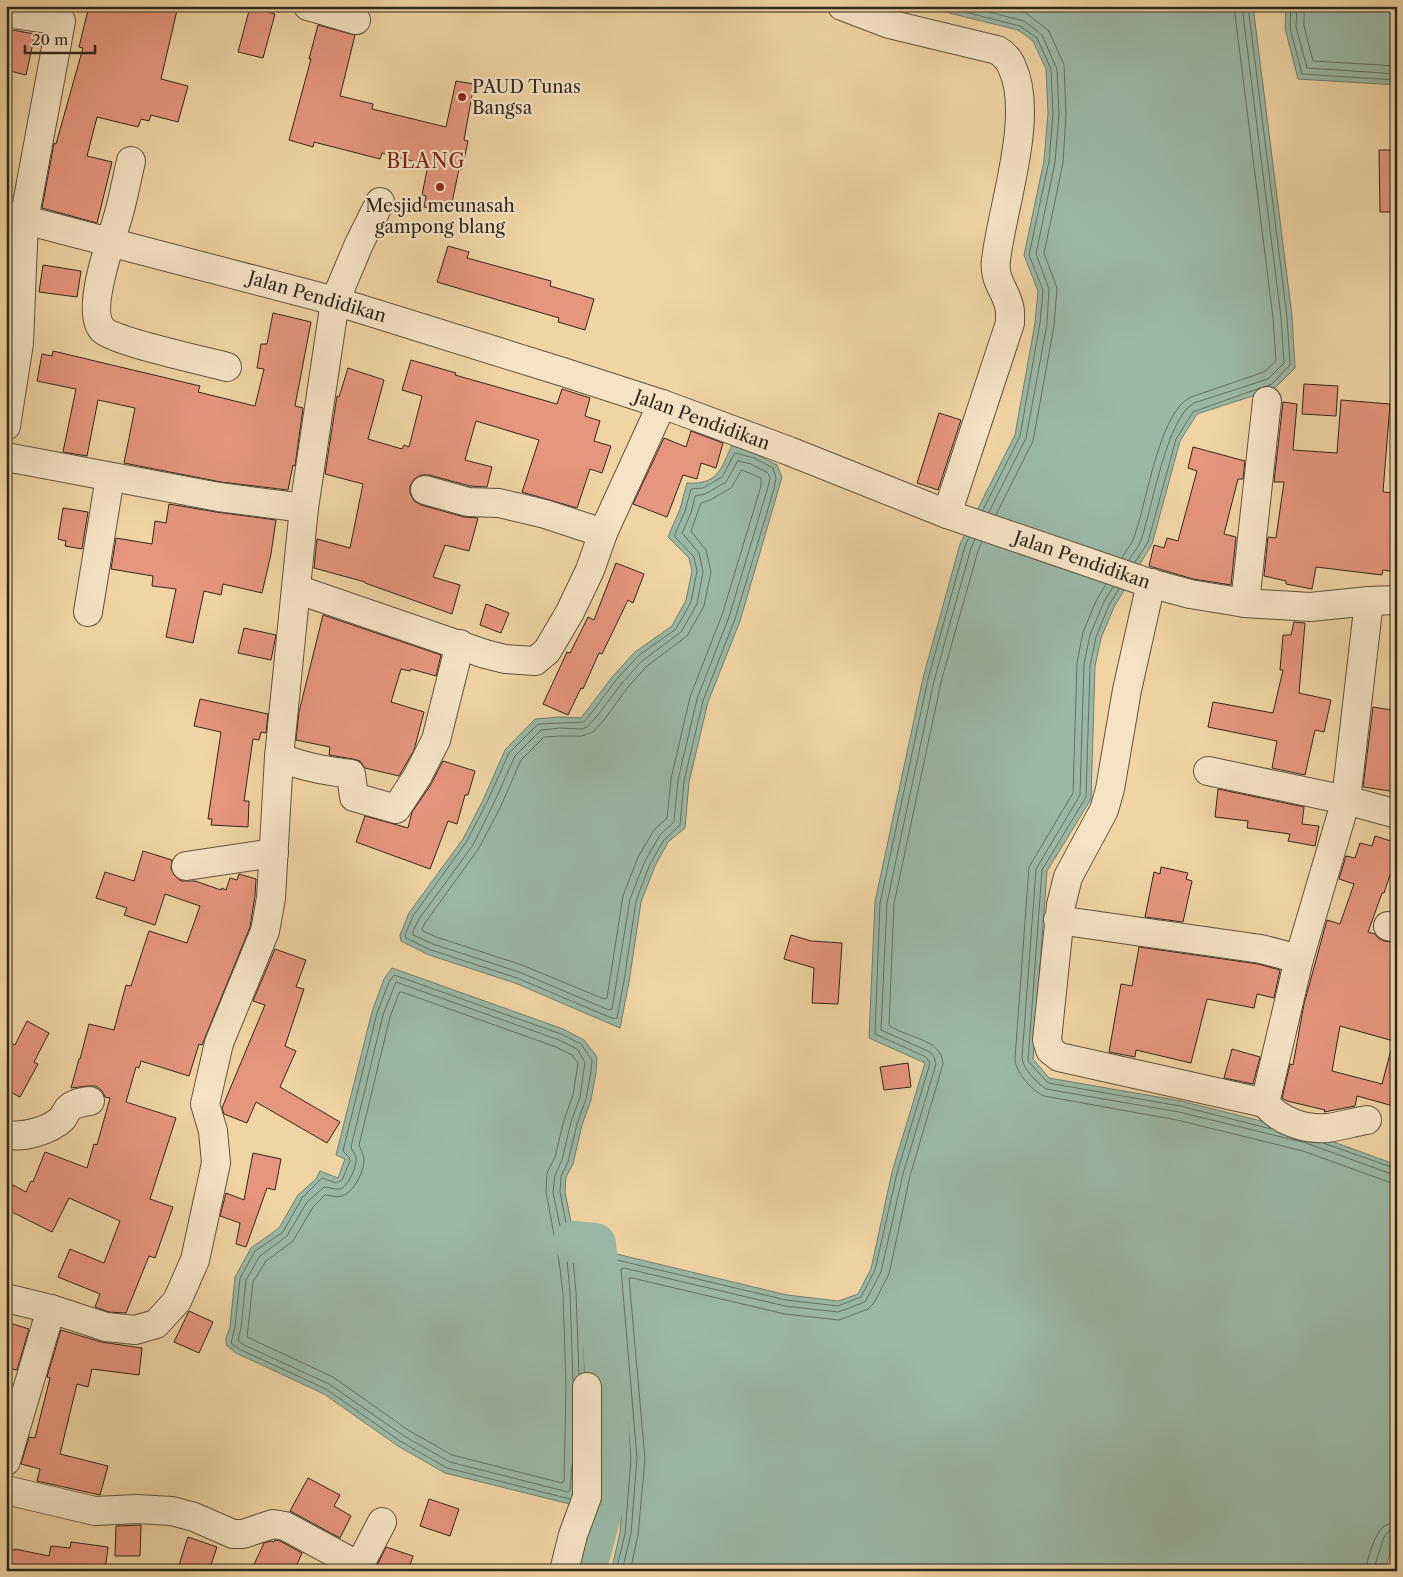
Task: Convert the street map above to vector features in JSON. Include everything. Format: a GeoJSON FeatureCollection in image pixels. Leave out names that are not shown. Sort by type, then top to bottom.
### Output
{"type":"FeatureCollection","features":[{"type":"Feature","properties":{"kind":"street"},"geometry":{"type":"LineString","coordinates":[[308,6],[356,20]]}},
{"type":"Feature","properties":{"kind":"street"},"geometry":{"type":"LineString","coordinates":[[842,6],[889,24],[997,50],[1005,56],[1012,66],[1018,84],[1020,113],[1014,164],[996,262],[997,279],[1010,310],[1010,323],[953,516]]}},
{"type":"Feature","properties":{"kind":"street"},"geometry":{"type":"LineString","coordinates":[[6,13],[65,14],[15,218],[13,342],[6,426]]}},
{"type":"Feature","properties":{"kind":"street"},"geometry":{"type":"LineString","coordinates":[[131,160],[97,300],[97,316],[103,330],[135,343],[227,367]]}},
{"type":"Feature","properties":{"kind":"street"},"geometry":{"type":"LineString","coordinates":[[6,1298],[51,1309],[106,1327],[135,1330],[156,1324],[177,1301],[194,1260],[216,1163],[213,1131],[205,1104],[220,1043],[265,931],[271,898],[279,757],[304,508],[335,301],[359,244],[380,202]]}},
{"type":"Feature","properties":{"kind":"street","name":"Jalan Pendidikan"},"geometry":{"type":"LineString","coordinates":[[15,218],[335,301],[662,404],[789,451],[953,516],[1148,583],[1190,594],[1245,603],[1310,607],[1397,600]]}},
{"type":"Feature","properties":{"kind":"street"},"geometry":{"type":"LineString","coordinates":[[1245,603],[1267,401]]}},
{"type":"Feature","properties":{"kind":"street"},"geometry":{"type":"LineString","coordinates":[[296,589],[485,654],[535,661],[547,651],[570,612],[590,570],[603,533],[662,404]]}},
{"type":"Feature","properties":{"kind":"street"},"geometry":{"type":"LineString","coordinates":[[6,457],[219,497],[304,508]]}},
{"type":"Feature","properties":{"kind":"street"},"geometry":{"type":"LineString","coordinates":[[88,612],[110,477]]}},
{"type":"Feature","properties":{"kind":"street"},"geometry":{"type":"LineString","coordinates":[[425,490],[468,502],[499,503],[545,514],[603,533]]}},
{"type":"Feature","properties":{"kind":"street"},"geometry":{"type":"LineString","coordinates":[[1148,583],[1110,789],[1104,810],[1068,877],[1058,920],[1047,1040],[1050,1050],[1059,1057],[1265,1103],[1278,1116],[1294,1124],[1327,1128],[1367,1120]]}},
{"type":"Feature","properties":{"kind":"street"},"geometry":{"type":"LineString","coordinates":[[1265,1103],[1299,959],[1346,800],[1369,601]]}},
{"type":"Feature","properties":{"kind":"street"},"geometry":{"type":"LineString","coordinates":[[279,757],[296,764],[351,774],[354,797],[396,809],[417,778],[436,740],[460,644]]}},
{"type":"Feature","properties":{"kind":"street"},"geometry":{"type":"LineString","coordinates":[[1208,771],[1346,800],[1397,814]]}},
{"type":"Feature","properties":{"kind":"street"},"geometry":{"type":"LineString","coordinates":[[186,866],[274,853]]}},
{"type":"Feature","properties":{"kind":"street"},"geometry":{"type":"LineString","coordinates":[[1058,920],[1261,949],[1299,959]]}},
{"type":"Feature","properties":{"kind":"street"},"geometry":{"type":"LineString","coordinates":[[6,1134],[12,1136],[41,1132],[62,1119],[69,1108],[79,1102],[90,1101]]}},
{"type":"Feature","properties":{"kind":"street"},"geometry":{"type":"LineString","coordinates":[[6,1461],[51,1309]]}},
{"type":"Feature","properties":{"kind":"street"},"geometry":{"type":"LineString","coordinates":[[564,1571],[573,1534],[587,1497],[588,1387]]}},
{"type":"Feature","properties":{"kind":"street"},"geometry":{"type":"LineString","coordinates":[[6,1490],[95,1511],[136,1509],[172,1511],[194,1516],[233,1534],[243,1534],[272,1524],[285,1526],[358,1568],[382,1522]]}},
{"type":"Feature","properties":{"kind":"water"},"geometry":{"type":"Polygon","coordinates":[[[921,6],[1253,6],[1292,316],[1295,368],[1274,389],[1197,414],[1180,441],[1152,544],[1114,607],[1101,638],[1095,666],[1091,799],[1047,871],[1033,1059],[1049,1078],[1181,1101],[1309,1133],[1397,1165],[1397,1535],[1384,1571],[611,1571],[620,1533],[626,1458],[608,1252],[787,1295],[838,1301],[858,1294],[871,1269],[892,1172],[925,1063],[869,1038],[875,902],[923,678],[960,544],[1015,435],[1035,323],[1038,291],[1024,255],[1044,161],[1048,113],[1046,69],[1033,41],[1018,30],[921,6]]]}},
{"type":"Feature","properties":{"kind":"water"},"geometry":{"type":"Polygon","coordinates":[[[1286,6],[1397,6],[1397,85],[1298,79],[1285,28],[1286,6]]]}},
{"type":"Feature","properties":{"kind":"water"},"geometry":{"type":"Polygon","coordinates":[[[732,445],[777,465],[782,477],[740,621],[708,702],[689,782],[685,828],[668,842],[655,866],[641,902],[620,1028],[515,983],[429,955],[401,941],[400,935],[409,913],[463,839],[505,750],[535,719],[581,718],[613,676],[635,652],[672,626],[686,600],[692,571],[689,558],[668,537],[680,509],[687,483],[706,481],[717,474],[732,445]]]}},
{"type":"Feature","properties":{"kind":"water"},"geometry":{"type":"Polygon","coordinates":[[[392,968],[563,1029],[584,1040],[597,1057],[591,1100],[582,1125],[573,1164],[566,1177],[565,1192],[578,1258],[583,1324],[585,1386],[578,1506],[445,1473],[398,1446],[324,1394],[236,1353],[226,1345],[226,1338],[230,1327],[235,1277],[251,1248],[279,1228],[298,1195],[316,1179],[320,1171],[338,1178],[345,1159],[336,1155],[372,1012],[384,979],[392,968]]]}},
{"type":"Feature","properties":{"kind":"building"},"geometry":{"type":"Polygon","coordinates":[[[89,6],[178,6],[161,79],[188,86],[178,122],[151,115],[149,121],[141,119],[138,127],[97,117],[87,156],[112,162],[97,223],[42,208],[54,143],[56,144],[83,48],[79,47],[89,6]]]}},
{"type":"Feature","properties":{"kind":"building"},"geometry":{"type":"Polygon","coordinates":[[[250,7],[275,14],[263,58],[238,52],[250,7]]]}},
{"type":"Feature","properties":{"kind":"building"},"geometry":{"type":"Polygon","coordinates":[[[318,25],[355,35],[340,96],[373,104],[372,109],[446,127],[456,81],[474,84],[464,140],[468,141],[462,169],[459,169],[450,212],[424,207],[426,196],[422,195],[428,165],[382,153],[380,159],[314,142],[313,147],[289,140],[311,59],[309,59],[318,25]]]}},
{"type":"Feature","properties":{"kind":"building"},"geometry":{"type":"Polygon","coordinates":[[[6,29],[35,34],[26,75],[6,70],[6,29]]]}},
{"type":"Feature","properties":{"kind":"building"},"geometry":{"type":"Polygon","coordinates":[[[1379,150],[1397,150],[1397,212],[1380,212],[1379,150]]]}},
{"type":"Feature","properties":{"kind":"building"},"geometry":{"type":"Polygon","coordinates":[[[448,246],[469,252],[467,258],[551,281],[550,286],[594,299],[585,330],[558,322],[559,318],[437,282],[448,246]]]}},
{"type":"Feature","properties":{"kind":"building"},"geometry":{"type":"Polygon","coordinates":[[[43,265],[81,271],[77,297],[39,292],[43,265]]]}},
{"type":"Feature","properties":{"kind":"building"},"geometry":{"type":"Polygon","coordinates":[[[273,313],[311,322],[295,406],[303,408],[295,466],[293,465],[288,490],[221,482],[124,463],[135,408],[98,400],[87,456],[63,452],[76,389],[37,381],[42,354],[52,356],[53,351],[200,386],[198,392],[255,406],[264,369],[257,368],[261,344],[267,344],[273,313]]]}},
{"type":"Feature","properties":{"kind":"building"},"geometry":{"type":"Polygon","coordinates":[[[411,360],[456,373],[455,375],[557,404],[562,389],[590,398],[585,416],[600,421],[594,441],[611,446],[602,473],[590,469],[577,508],[522,492],[539,440],[476,421],[465,460],[492,467],[487,487],[470,486],[429,475],[421,475],[414,479],[410,486],[410,493],[414,501],[421,505],[464,517],[478,518],[469,551],[445,545],[433,577],[460,585],[452,614],[365,582],[314,568],[317,539],[350,548],[363,484],[325,474],[337,396],[339,397],[348,368],[384,380],[368,439],[402,449],[404,445],[409,447],[422,396],[402,390],[411,360]]]}},
{"type":"Feature","properties":{"kind":"building"},"geometry":{"type":"Polygon","coordinates":[[[1304,384],[1338,386],[1336,416],[1302,414],[1304,384]]]}},
{"type":"Feature","properties":{"kind":"building"},"geometry":{"type":"Polygon","coordinates":[[[1341,400],[1390,404],[1383,492],[1397,493],[1397,572],[1383,570],[1382,575],[1316,567],[1312,589],[1286,584],[1286,581],[1264,576],[1268,537],[1276,538],[1284,482],[1274,482],[1283,402],[1297,404],[1293,450],[1337,453],[1341,400]]]}},
{"type":"Feature","properties":{"kind":"building"},"geometry":{"type":"Polygon","coordinates":[[[939,413],[961,420],[938,490],[917,483],[939,413]]]}},
{"type":"Feature","properties":{"kind":"building"},"geometry":{"type":"Polygon","coordinates":[[[691,431],[723,443],[716,468],[701,463],[697,479],[683,475],[667,517],[633,504],[664,438],[686,447],[691,431]]]}},
{"type":"Feature","properties":{"kind":"building"},"geometry":{"type":"Polygon","coordinates":[[[1193,447],[1245,461],[1243,479],[1238,479],[1224,534],[1236,537],[1231,585],[1193,579],[1149,566],[1154,545],[1164,548],[1167,538],[1178,541],[1197,471],[1188,468],[1193,447]]]}},
{"type":"Feature","properties":{"kind":"building"},"geometry":{"type":"Polygon","coordinates":[[[169,504],[276,520],[262,593],[223,584],[221,595],[204,591],[193,643],[166,637],[176,589],[152,586],[153,576],[111,569],[116,538],[152,544],[155,521],[166,523],[169,504]]]}},
{"type":"Feature","properties":{"kind":"building"},"geometry":{"type":"Polygon","coordinates":[[[63,508],[88,512],[82,549],[65,546],[66,541],[58,539],[63,508]]]}},
{"type":"Feature","properties":{"kind":"building"},"geometry":{"type":"Polygon","coordinates":[[[616,563],[644,574],[633,603],[628,600],[602,654],[599,653],[583,689],[581,688],[568,715],[543,704],[567,652],[570,653],[588,617],[594,620],[616,563]]]}},
{"type":"Feature","properties":{"kind":"building"},"geometry":{"type":"Polygon","coordinates":[[[486,604],[509,613],[501,633],[480,625],[486,604]]]}},
{"type":"Feature","properties":{"kind":"building"},"geometry":{"type":"Polygon","coordinates":[[[323,615],[441,655],[436,676],[411,669],[410,671],[401,669],[391,702],[424,712],[414,750],[399,776],[365,768],[360,761],[329,755],[330,747],[296,740],[299,712],[323,615]]]}},
{"type":"Feature","properties":{"kind":"building"},"geometry":{"type":"Polygon","coordinates":[[[1294,622],[1305,623],[1299,693],[1331,700],[1324,732],[1315,730],[1305,775],[1272,768],[1277,741],[1208,727],[1213,702],[1273,713],[1283,670],[1280,670],[1283,635],[1291,635],[1294,622]]]}},
{"type":"Feature","properties":{"kind":"building"},"geometry":{"type":"Polygon","coordinates":[[[244,628],[276,635],[271,660],[238,653],[244,628]]]}},
{"type":"Feature","properties":{"kind":"building"},"geometry":{"type":"Polygon","coordinates":[[[200,699],[268,714],[266,733],[261,732],[259,740],[253,739],[244,801],[249,801],[248,827],[211,825],[212,819],[208,819],[221,732],[194,726],[200,699]]]}},
{"type":"Feature","properties":{"kind":"building"},"geometry":{"type":"Polygon","coordinates":[[[1373,707],[1397,711],[1397,792],[1363,787],[1373,707]]]}},
{"type":"Feature","properties":{"kind":"building"},"geometry":{"type":"Polygon","coordinates":[[[443,761],[475,771],[468,795],[465,795],[457,824],[448,821],[430,869],[356,842],[365,816],[408,828],[412,812],[430,786],[443,761]]]}},
{"type":"Feature","properties":{"kind":"building"},"geometry":{"type":"Polygon","coordinates":[[[1218,789],[1304,807],[1302,824],[1319,826],[1315,846],[1288,841],[1290,834],[1247,828],[1248,821],[1215,817],[1218,789]]]}},
{"type":"Feature","properties":{"kind":"building"},"geometry":{"type":"Polygon","coordinates":[[[1375,836],[1397,843],[1397,877],[1390,875],[1368,932],[1375,934],[1384,941],[1397,943],[1397,990],[1392,1011],[1397,1012],[1397,1042],[1340,1026],[1332,1071],[1382,1084],[1391,1050],[1397,1051],[1397,1107],[1357,1096],[1355,1106],[1324,1112],[1325,1110],[1287,1101],[1282,1098],[1290,1064],[1293,1065],[1304,1004],[1327,920],[1340,924],[1354,884],[1339,879],[1346,856],[1355,858],[1360,843],[1372,846],[1375,836]]]}},
{"type":"Feature","properties":{"kind":"building"},"geometry":{"type":"Polygon","coordinates":[[[143,851],[172,860],[171,868],[174,875],[181,881],[195,881],[226,890],[230,878],[237,880],[239,874],[256,879],[250,927],[202,1045],[199,1044],[189,1076],[141,1061],[139,1068],[136,1067],[126,1102],[176,1118],[150,1199],[173,1207],[155,1258],[149,1256],[126,1313],[109,1312],[95,1307],[100,1294],[58,1277],[70,1249],[104,1263],[120,1221],[69,1198],[52,1232],[6,1209],[6,1199],[13,1185],[26,1192],[31,1181],[33,1182],[45,1152],[87,1168],[94,1144],[97,1145],[110,1098],[105,1097],[96,1086],[71,1088],[89,1024],[114,1030],[126,985],[131,986],[149,931],[187,943],[200,906],[165,894],[155,925],[124,915],[127,908],[96,898],[105,872],[134,881],[143,851]]]}},
{"type":"Feature","properties":{"kind":"building"},"geometry":{"type":"Polygon","coordinates":[[[1161,867],[1188,873],[1186,879],[1192,881],[1183,922],[1145,917],[1154,872],[1160,874],[1161,867]]]}},
{"type":"Feature","properties":{"kind":"building"},"geometry":{"type":"Polygon","coordinates":[[[791,935],[811,941],[842,943],[838,1004],[812,1003],[814,968],[784,959],[791,935]]]}},
{"type":"Feature","properties":{"kind":"building"},"geometry":{"type":"Polygon","coordinates":[[[1139,947],[1258,964],[1280,970],[1274,998],[1257,994],[1254,1008],[1207,999],[1191,1063],[1136,1050],[1135,1057],[1109,1052],[1121,984],[1132,986],[1139,947]]]}},
{"type":"Feature","properties":{"kind":"building"},"geometry":{"type":"Polygon","coordinates":[[[275,949],[306,960],[296,987],[304,989],[285,1046],[296,1051],[280,1087],[340,1122],[327,1143],[256,1102],[247,1123],[224,1114],[222,1108],[265,1005],[253,1001],[275,949]]]}},
{"type":"Feature","properties":{"kind":"building"},"geometry":{"type":"Polygon","coordinates":[[[27,1021],[49,1033],[34,1062],[38,1064],[20,1097],[6,1090],[6,1040],[15,1045],[27,1021]]]}},
{"type":"Feature","properties":{"kind":"building"},"geometry":{"type":"Polygon","coordinates":[[[1232,1049],[1260,1057],[1253,1084],[1224,1078],[1232,1049]]]}},
{"type":"Feature","properties":{"kind":"building"},"geometry":{"type":"Polygon","coordinates":[[[908,1063],[911,1087],[884,1090],[880,1067],[908,1063]]]}},
{"type":"Feature","properties":{"kind":"building"},"geometry":{"type":"Polygon","coordinates":[[[253,1153],[281,1159],[275,1190],[267,1188],[246,1247],[236,1244],[240,1223],[220,1216],[226,1193],[244,1200],[253,1153]]]}},
{"type":"Feature","properties":{"kind":"building"},"geometry":{"type":"Polygon","coordinates":[[[189,1311],[213,1322],[199,1353],[174,1342],[189,1311]]]}},
{"type":"Feature","properties":{"kind":"building"},"geometry":{"type":"Polygon","coordinates":[[[6,1322],[29,1329],[17,1370],[6,1368],[6,1322]]]}},
{"type":"Feature","properties":{"kind":"building"},"geometry":{"type":"Polygon","coordinates":[[[61,1330],[101,1342],[142,1348],[139,1375],[92,1369],[88,1387],[77,1384],[60,1454],[108,1466],[100,1495],[37,1481],[40,1469],[21,1464],[29,1437],[35,1438],[50,1378],[47,1377],[61,1330]]]}},
{"type":"Feature","properties":{"kind":"building"},"geometry":{"type":"Polygon","coordinates":[[[308,1478],[340,1495],[334,1506],[351,1516],[340,1538],[290,1511],[308,1478]]]}},
{"type":"Feature","properties":{"kind":"building"},"geometry":{"type":"Polygon","coordinates":[[[429,1499],[459,1509],[450,1536],[420,1526],[429,1499]]]}},
{"type":"Feature","properties":{"kind":"building"},"geometry":{"type":"Polygon","coordinates":[[[141,1525],[140,1556],[115,1556],[116,1526],[141,1525]]]}},
{"type":"Feature","properties":{"kind":"building"},"geometry":{"type":"Polygon","coordinates":[[[188,1537],[217,1547],[209,1571],[177,1571],[188,1537]]]}},
{"type":"Feature","properties":{"kind":"building"},"geometry":{"type":"Polygon","coordinates":[[[275,1540],[302,1553],[294,1571],[251,1571],[264,1543],[274,1542],[275,1540]]]}},
{"type":"Feature","properties":{"kind":"building"},"geometry":{"type":"Polygon","coordinates":[[[71,1542],[108,1547],[105,1571],[6,1571],[6,1549],[49,1556],[51,1546],[70,1548],[71,1542]]]}},
{"type":"Feature","properties":{"kind":"building"},"geometry":{"type":"Polygon","coordinates":[[[386,1547],[413,1556],[408,1571],[375,1570],[386,1547]]]}},
{"type":"Feature","properties":{"kind":"waterway"},"geometry":{"type":"LineString","coordinates":[[574,1242],[595,1244],[605,1353],[609,1459],[604,1500],[585,1571]]}},
{"type":"Feature","properties":{"kind":"place","name":"PAUD Tunas Bangsa"},"geometry":{"type":"Point","coordinates":[462,97]}},
{"type":"Feature","properties":{"kind":"place","name":"Mesjid meunasah gampong blang"},"geometry":{"type":"Point","coordinates":[440,187]}},
{"type":"Feature","properties":{"kind":"district","name":"BLANG"},"geometry":{"type":"Point","coordinates":[426,161]}}]}
